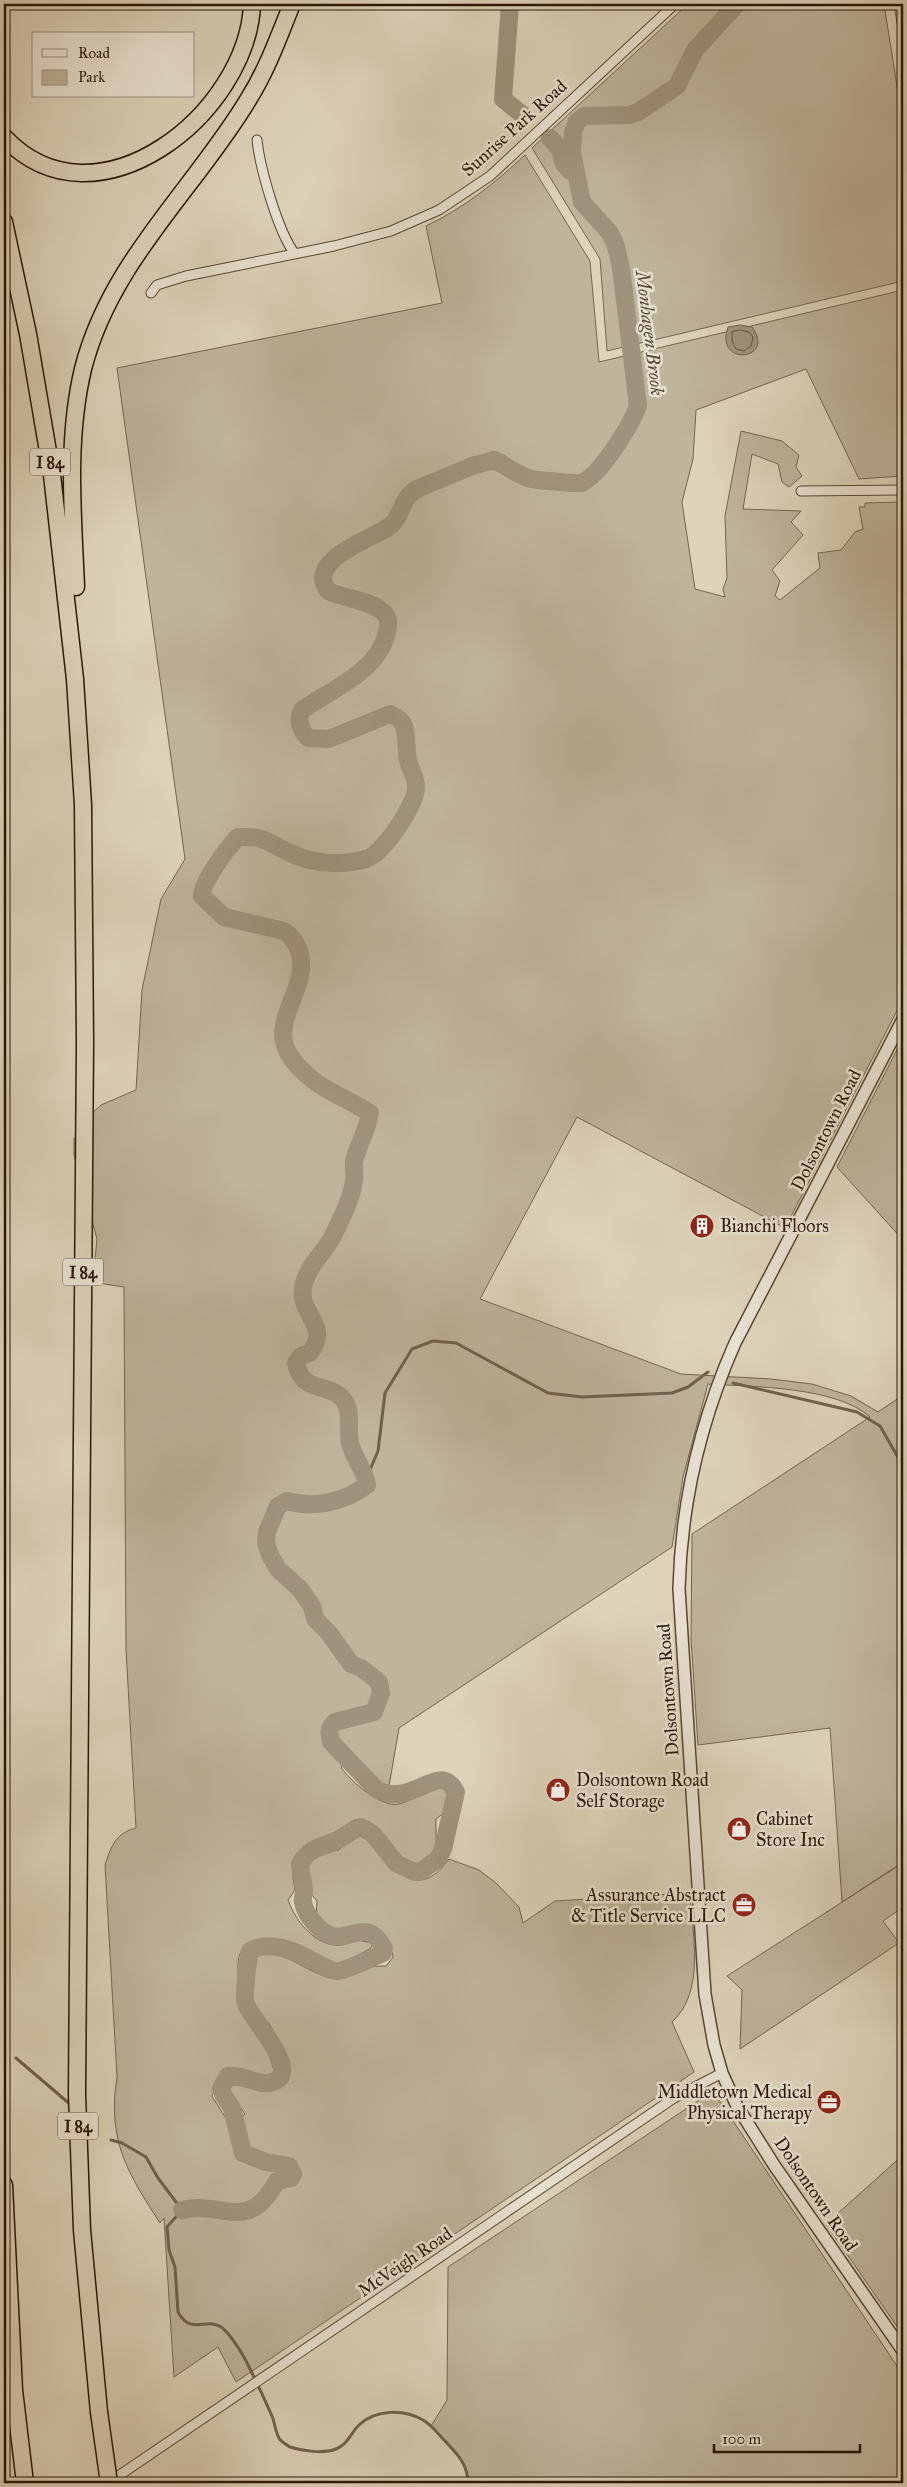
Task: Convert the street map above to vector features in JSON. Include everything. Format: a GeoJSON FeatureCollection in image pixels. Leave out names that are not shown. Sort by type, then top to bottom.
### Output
{"type":"FeatureCollection","features":[{"type":"Feature","properties":{"kind":"highway"},"geometry":{"type":"LineString","coordinates":[[4,137],[17,150],[39,165],[67,173],[81,175],[107,172],[143,159],[160,149],[191,124],[217,93],[228,77],[245,40],[252,4]]}},
{"type":"Feature","properties":{"kind":"highway"},"geometry":{"type":"LineString","coordinates":[[77,704],[72,449],[75,410],[89,350],[104,308],[125,270],[248,101],[265,69],[292,4]]}},
{"type":"Feature","properties":{"kind":"highway","name":"I 84"},"geometry":{"type":"LineString","coordinates":[[4,222],[28,334],[52,475],[67,594],[77,704],[83,805],[85,953],[77,2094],[82,2230],[99,2412],[109,2483]]}},
{"type":"Feature","properties":{"kind":"highway"},"geometry":{"type":"LineString","coordinates":[[4,2185],[13,2381],[24,2483]]}},
{"type":"Feature","properties":{"kind":"street","name":"Sunrise Park Road"},"geometry":{"type":"LineString","coordinates":[[151,293],[157,285],[186,276],[295,254],[391,231],[439,210],[490,176],[675,4]]}},
{"type":"Feature","properties":{"kind":"street"},"geometry":{"type":"LineString","coordinates":[[257,140],[259,155],[280,225],[287,243],[295,254]]}},
{"type":"Feature","properties":{"kind":"street"},"geometry":{"type":"LineString","coordinates":[[801,491],[903,490]]}},
{"type":"Feature","properties":{"kind":"street","name":"Dolsontown Road"},"geometry":{"type":"LineString","coordinates":[[903,1019],[728,1359],[714,1393],[688,1497],[680,1571],[680,1628],[705,1994],[714,2045],[722,2073],[737,2106],[774,2165],[903,2351]]}},
{"type":"Feature","properties":{"kind":"street","name":"McVeigh Road"},"geometry":{"type":"LineString","coordinates":[[109,2483],[674,2098],[722,2073]]}},
{"type":"Feature","properties":{"kind":"green space"},"geometry":{"type":"Polygon","coordinates":[[[688,4],[884,4],[900,105],[903,102],[903,281],[607,351],[600,259],[532,148],[688,4]]]}},
{"type":"Feature","properties":{"kind":"green space"},"geometry":{"type":"Polygon","coordinates":[[[894,4],[903,4],[903,62],[894,4]]]}},
{"type":"Feature","properties":{"kind":"green space"},"geometry":{"type":"Polygon","coordinates":[[[525,155],[590,261],[599,362],[903,290],[903,476],[859,479],[806,369],[696,410],[693,459],[682,502],[695,589],[725,597],[723,589],[727,578],[725,516],[741,431],[782,441],[799,455],[796,467],[802,476],[789,487],[782,482],[778,464],[752,454],[743,509],[801,511],[791,522],[803,535],[772,570],[780,581],[775,596],[780,600],[820,568],[818,553],[841,550],[855,532],[863,529],[859,507],[865,507],[865,503],[903,502],[903,999],[785,1228],[577,1117],[480,1299],[681,1374],[771,1379],[812,1384],[851,1396],[878,1412],[903,1395],[903,1862],[842,1902],[830,1728],[698,1745],[691,1639],[692,1534],[870,1417],[855,1407],[836,1399],[815,1394],[793,1390],[708,1384],[683,1477],[672,1547],[399,1728],[388,1792],[353,1758],[341,1767],[351,1779],[375,1798],[392,1804],[399,1804],[432,1790],[444,1788],[448,1797],[445,1812],[436,1819],[436,1846],[434,1853],[427,1863],[421,1866],[412,1867],[405,1864],[398,1858],[376,1826],[369,1822],[357,1820],[308,1844],[301,1850],[295,1860],[293,1869],[295,1890],[288,1900],[300,1922],[312,1935],[327,1943],[341,1945],[359,1941],[373,1944],[371,1948],[337,1967],[307,1951],[281,1941],[260,1940],[250,1942],[243,1948],[239,1958],[237,1994],[240,2008],[262,2037],[275,2076],[266,2079],[241,2070],[227,2071],[219,2080],[212,2096],[230,2125],[245,2114],[228,2090],[232,2085],[247,2086],[266,2091],[280,2087],[288,2081],[290,2069],[285,2054],[270,2025],[252,2006],[250,1995],[251,1960],[256,1954],[276,1954],[321,1975],[337,1979],[371,1967],[386,1966],[393,1957],[386,1940],[376,1930],[364,1925],[358,1925],[344,1930],[335,1930],[327,1927],[316,1917],[317,1901],[308,1890],[305,1865],[315,1855],[339,1850],[354,1833],[364,1834],[393,1867],[403,1875],[414,1880],[425,1879],[437,1873],[449,1859],[479,1870],[496,1883],[519,1907],[523,1923],[555,1901],[690,1893],[694,1944],[693,1978],[683,2009],[672,2022],[694,2072],[236,2382],[218,2347],[174,2377],[164,2218],[160,2223],[129,2171],[122,2154],[115,2119],[117,2077],[105,1865],[115,1841],[124,1833],[136,1828],[126,1649],[124,1287],[93,1280],[97,1239],[74,1155],[74,1139],[88,1117],[101,1105],[136,1090],[142,990],[161,899],[185,859],[117,368],[442,303],[426,226],[478,194],[525,155]]]}},
{"type":"Feature","properties":{"kind":"green space"},"geometry":{"type":"Polygon","coordinates":[[[903,1038],[903,1240],[837,1167],[903,1038]]]}},
{"type":"Feature","properties":{"kind":"green space"},"geometry":{"type":"Polygon","coordinates":[[[903,1863],[903,1907],[883,1921],[899,1943],[740,2049],[742,1990],[727,1976],[903,1863]]]}},
{"type":"Feature","properties":{"kind":"green space"},"geometry":{"type":"Polygon","coordinates":[[[713,2091],[903,2375],[903,2483],[468,2483],[467,2474],[460,2459],[431,2426],[447,2400],[448,2267],[713,2091]]]}},
{"type":"Feature","properties":{"kind":"green space"},"geometry":{"type":"Polygon","coordinates":[[[903,2155],[903,2335],[826,2224],[903,2155]]]}},
{"type":"Feature","properties":{"kind":"water"},"geometry":{"type":"Polygon","coordinates":[[[740,325],[752,327],[758,338],[757,347],[752,352],[744,355],[736,354],[729,349],[726,340],[728,327],[740,325]]]}},
{"type":"Feature","properties":{"kind":"waterway"},"geometry":{"type":"LineString","coordinates":[[510,4],[503,99],[523,115]]}},
{"type":"Feature","properties":{"kind":"waterway","name":"Monhagen Brook"},"geometry":{"type":"LineString","coordinates":[[182,2210],[197,2208],[234,2212],[245,2211],[256,2207],[277,2181],[291,2178],[293,2174],[289,2166],[266,2162],[243,2153],[232,2108],[221,2088],[228,2076],[262,2083],[273,2082],[281,2076],[282,2068],[279,2057],[245,2000],[250,1951],[266,1946],[283,1948],[300,1954],[333,1971],[352,1967],[383,1953],[384,1948],[378,1939],[371,1934],[359,1932],[340,1937],[333,1936],[323,1931],[314,1923],[304,1907],[304,1888],[300,1864],[312,1851],[336,1841],[361,1827],[373,1834],[396,1863],[414,1872],[421,1871],[438,1859],[443,1849],[456,1792],[449,1783],[442,1780],[402,1794],[389,1794],[376,1789],[331,1742],[330,1731],[335,1722],[374,1712],[381,1693],[379,1682],[361,1668],[351,1664],[329,1633],[315,1619],[312,1606],[300,1589],[278,1569],[266,1543],[267,1532],[278,1506],[287,1501],[319,1504],[339,1500],[367,1485],[350,1443],[349,1413],[345,1403],[336,1393],[309,1383],[304,1379],[299,1373],[296,1363],[301,1356],[310,1353],[316,1343],[317,1334],[315,1326],[304,1303],[303,1294],[306,1276],[331,1240],[346,1207],[353,1187],[354,1161],[370,1113],[328,1090],[310,1077],[292,1059],[285,1045],[283,1031],[300,976],[301,962],[298,948],[292,938],[284,931],[224,917],[202,896],[203,890],[216,865],[238,837],[260,838],[306,859],[326,863],[347,863],[366,859],[373,855],[389,839],[404,818],[414,797],[416,785],[408,760],[406,734],[400,720],[390,714],[329,739],[308,738],[300,725],[302,710],[353,678],[375,658],[388,629],[386,615],[376,607],[328,591],[323,580],[326,569],[344,551],[390,526],[411,493],[472,466],[494,460],[532,479],[581,483],[597,471],[606,461],[629,425],[638,406],[621,268],[616,246],[610,233],[582,202],[572,152],[573,132],[577,122],[584,116],[629,115],[638,112],[677,86],[695,50],[737,4]]}},
{"type":"Feature","properties":{"kind":"waterway"},"geometry":{"type":"LineString","coordinates":[[550,138],[560,149],[564,164],[570,171]]}},
{"type":"Feature","properties":{"kind":"waterway"},"geometry":{"type":"LineString","coordinates":[[367,1477],[378,1451],[385,1393],[412,1349],[433,1341],[456,1343],[548,1393],[582,1397],[672,1393],[688,1387],[708,1372]]}},
{"type":"Feature","properties":{"kind":"waterway"},"geometry":{"type":"LineString","coordinates":[[733,1383],[857,1412],[880,1426],[903,1466]]}},
{"type":"Feature","properties":{"kind":"waterway"},"geometry":{"type":"LineString","coordinates":[[16,2058],[71,2105]]}},
{"type":"Feature","properties":{"kind":"waterway"},"geometry":{"type":"LineString","coordinates":[[111,2140],[122,2143],[146,2157],[158,2178],[182,2210],[167,2227],[169,2250],[175,2267],[178,2312],[188,2323],[194,2325],[216,2324],[231,2337],[255,2379],[281,2440],[290,2447],[301,2450],[331,2451],[343,2445],[359,2425],[374,2416],[390,2412],[407,2414],[429,2424],[454,2450],[464,2465],[468,2476],[468,2483]]}},
{"type":"Feature","properties":{"kind":"place","name":"Bianchi Floors"},"geometry":{"type":"Point","coordinates":[702,1226]}},
{"type":"Feature","properties":{"kind":"place","name":"Dolsontown Road Self Storage"},"geometry":{"type":"Point","coordinates":[558,1790]}},
{"type":"Feature","properties":{"kind":"place","name":"Cabinet Store Inc"},"geometry":{"type":"Point","coordinates":[739,1829]}},
{"type":"Feature","properties":{"kind":"place","name":"Assurance Abstract & Title Service LLC"},"geometry":{"type":"Point","coordinates":[744,1905]}},
{"type":"Feature","properties":{"kind":"place","name":"Middletown Medical Physical Therapy"},"geometry":{"type":"Point","coordinates":[829,2102]}}]}
